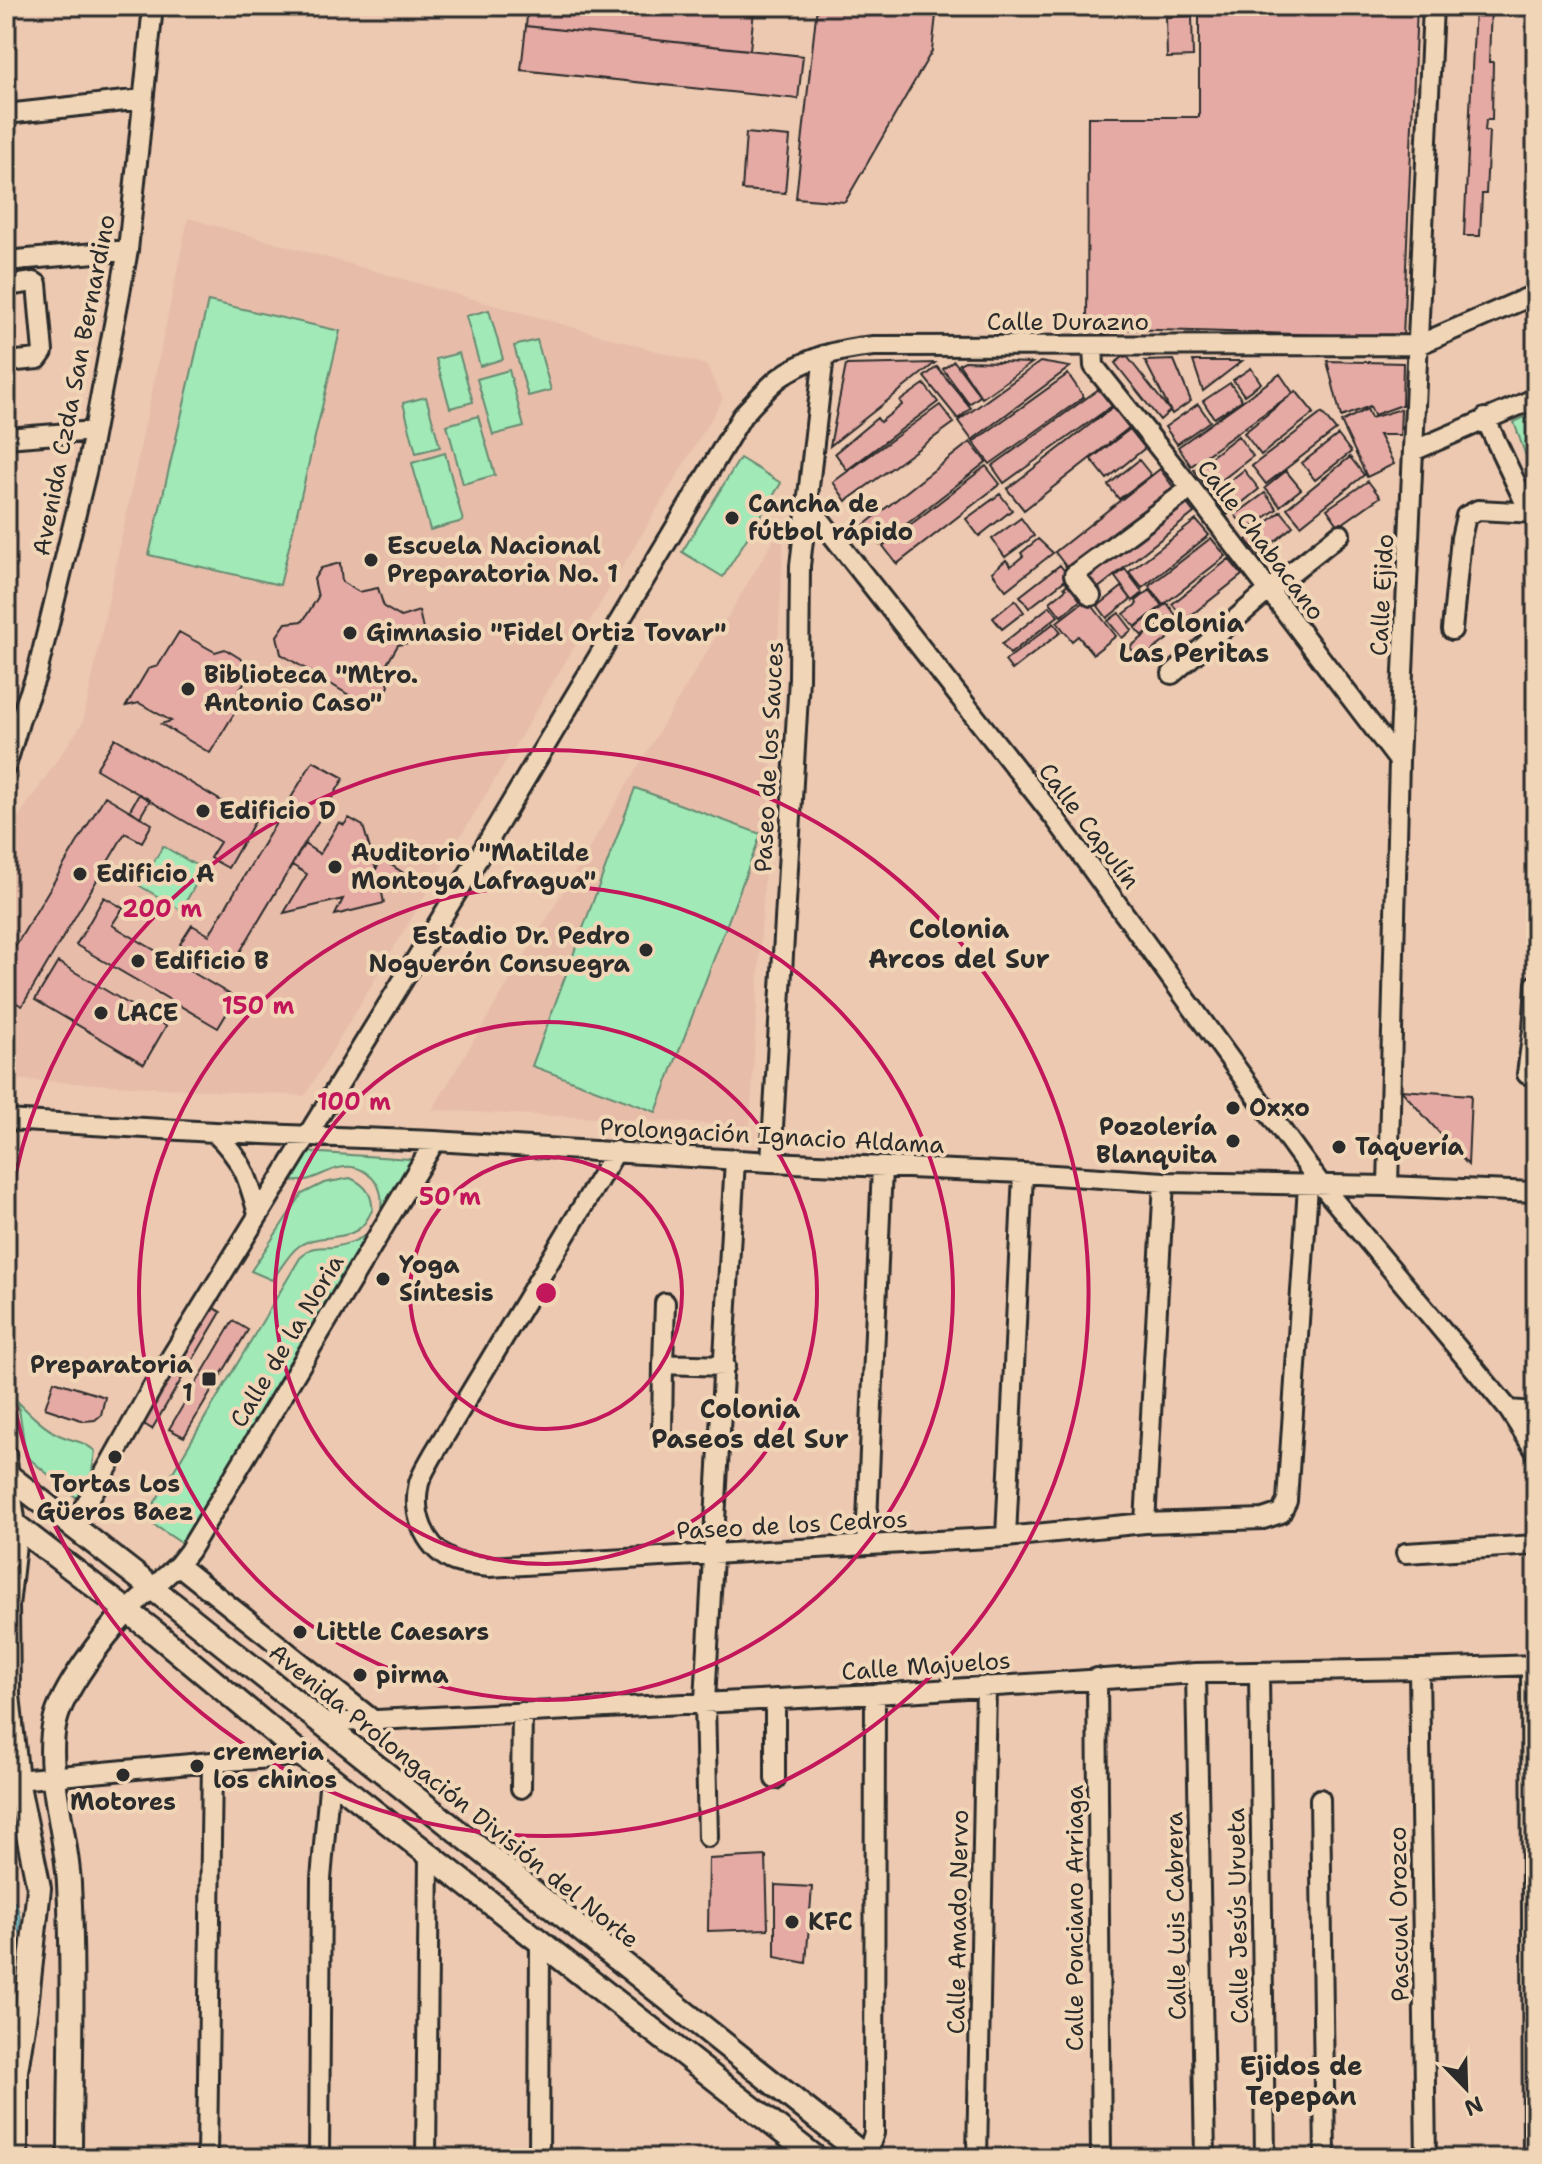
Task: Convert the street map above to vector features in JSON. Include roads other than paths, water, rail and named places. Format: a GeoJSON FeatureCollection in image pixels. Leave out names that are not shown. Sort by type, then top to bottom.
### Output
{"type":"FeatureCollection","features":[{"type":"Feature","properties":{"kind":"main road","name":"Avenida Prolongación División del Norte"},"geometry":{"type":"LineString","coordinates":[[7,1468],[72,1526],[866,2158]]}},
{"type":"Feature","properties":{"kind":"main road"},"geometry":{"type":"LineString","coordinates":[[11,1522],[7,1603],[12,1781],[39,1888],[16,2071],[16,2158]]}},
{"type":"Feature","properties":{"kind":"main road"},"geometry":{"type":"LineString","coordinates":[[11,1522],[127,1611],[303,1756],[816,2158]]}},
{"type":"Feature","properties":{"kind":"main road"},"geometry":{"type":"LineString","coordinates":[[70,2158],[69,1883],[51,1744],[62,1701],[112,1627],[127,1611]]}},
{"type":"Feature","properties":{"kind":"street","name":"Avenida Czda San Bernardino"},"geometry":{"type":"LineString","coordinates":[[6,766],[13,720],[37,673],[72,536],[94,431],[128,250],[153,6]]}},
{"type":"Feature","properties":{"kind":"street","name":"Calle Ejido"},"geometry":{"type":"LineString","coordinates":[[1388,1186],[1399,761],[1433,6]]}},
{"type":"Feature","properties":{"kind":"street"},"geometry":{"type":"LineString","coordinates":[[6,114],[143,99]]}},
{"type":"Feature","properties":{"kind":"street"},"geometry":{"type":"LineString","coordinates":[[6,261],[128,250]]}},
{"type":"Feature","properties":{"kind":"street"},"geometry":{"type":"LineString","coordinates":[[6,286],[34,282],[39,286],[43,352],[38,359],[6,362]]}},
{"type":"Feature","properties":{"kind":"street"},"geometry":{"type":"LineString","coordinates":[[1418,345],[1536,294]]}},
{"type":"Feature","properties":{"kind":"street","name":"Calle Durazno"},"geometry":{"type":"LineString","coordinates":[[307,1135],[477,860],[742,416],[777,380],[800,365],[824,355],[847,348],[874,346],[1418,345]]}},
{"type":"Feature","properties":{"kind":"street","name":"Calle Chabacano"},"geometry":{"type":"LineString","coordinates":[[1093,347],[1094,366],[1399,761]]}},
{"type":"Feature","properties":{"kind":"street","name":"Paseo de los Sauces"},"geometry":{"type":"LineString","coordinates":[[771,1162],[799,678],[800,566],[824,355]]}},
{"type":"Feature","properties":{"kind":"street"},"geometry":{"type":"LineString","coordinates":[[1413,451],[1536,398]]}},
{"type":"Feature","properties":{"kind":"street"},"geometry":{"type":"LineString","coordinates":[[1452,630],[1466,516],[1478,510],[1533,513],[1485,418]]}},
{"type":"Feature","properties":{"kind":"street"},"geometry":{"type":"LineString","coordinates":[[6,438],[94,431]]}},
{"type":"Feature","properties":{"kind":"street"},"geometry":{"type":"LineString","coordinates":[[1091,596],[1074,575],[1191,488]]}},
{"type":"Feature","properties":{"kind":"street","name":"Calle Capulín"},"geometry":{"type":"LineString","coordinates":[[807,503],[1054,817],[1315,1186],[1509,1410],[1536,1452]]}},
{"type":"Feature","properties":{"kind":"street"},"geometry":{"type":"LineString","coordinates":[[1172,674],[1269,590],[1340,534]]}},
{"type":"Feature","properties":{"kind":"street"},"geometry":{"type":"LineString","coordinates":[[1527,1074],[1535,1030],[1536,984]]}},
{"type":"Feature","properties":{"kind":"street","name":"Prolongación Ignacio Aldama"},"geometry":{"type":"LineString","coordinates":[[6,1120],[1164,1182],[1536,1192]]}},
{"type":"Feature","properties":{"kind":"street"},"geometry":{"type":"LineString","coordinates":[[214,1132],[231,1147],[242,1164],[258,1214]]}},
{"type":"Feature","properties":{"kind":"street"},"geometry":{"type":"LineString","coordinates":[[72,1526],[152,1388],[307,1135]]}},
{"type":"Feature","properties":{"kind":"street","name":"Calle de la Noria"},"geometry":{"type":"LineString","coordinates":[[127,1611],[178,1565],[189,1551],[435,1141]]}},
{"type":"Feature","properties":{"kind":"street","name":"Paseo de los Cedros"},"geometry":{"type":"LineString","coordinates":[[616,1151],[420,1481],[418,1519],[437,1549],[452,1561],[488,1567],[1006,1537],[1145,1523],[1263,1519],[1281,1513],[1287,1501],[1315,1186]]}},
{"type":"Feature","properties":{"kind":"street"},"geometry":{"type":"LineString","coordinates":[[708,1837],[705,1701],[735,1159]]}},
{"type":"Feature","properties":{"kind":"street"},"geometry":{"type":"LineString","coordinates":[[866,1545],[882,1167]]}},
{"type":"Feature","properties":{"kind":"street"},"geometry":{"type":"LineString","coordinates":[[1006,1537],[1023,1173]]}},
{"type":"Feature","properties":{"kind":"street"},"geometry":{"type":"LineString","coordinates":[[1145,1523],[1164,1182]]}},
{"type":"Feature","properties":{"kind":"street"},"geometry":{"type":"LineString","coordinates":[[662,1433],[665,1303]]}},
{"type":"Feature","properties":{"kind":"street"},"geometry":{"type":"LineString","coordinates":[[663,1364],[725,1366]]}},
{"type":"Feature","properties":{"kind":"street"},"geometry":{"type":"LineString","coordinates":[[1509,1410],[1536,1412]]}},
{"type":"Feature","properties":{"kind":"street"},"geometry":{"type":"LineString","coordinates":[[7,1468],[11,1522]]}},
{"type":"Feature","properties":{"kind":"street"},"geometry":{"type":"LineString","coordinates":[[1406,1553],[1536,1545]]}},
{"type":"Feature","properties":{"kind":"street"},"geometry":{"type":"LineString","coordinates":[[178,1565],[373,1720]]}},
{"type":"Feature","properties":{"kind":"street"},"geometry":{"type":"LineString","coordinates":[[1533,1665],[1533,2158]]}},
{"type":"Feature","properties":{"kind":"street","name":"Calle Majuelos"},"geometry":{"type":"LineString","coordinates":[[320,1723],[875,1694],[1196,1673],[1533,1665]]}},
{"type":"Feature","properties":{"kind":"street","name":"Pascual Orozco"},"geometry":{"type":"LineString","coordinates":[[1419,1669],[1426,2158]]}},
{"type":"Feature","properties":{"kind":"street","name":"Calle Luis Cabrera"},"geometry":{"type":"LineString","coordinates":[[1196,1673],[1205,2158]]}},
{"type":"Feature","properties":{"kind":"street","name":"Calle Jesús Urueta"},"geometry":{"type":"LineString","coordinates":[[1259,1673],[1265,2158]]}},
{"type":"Feature","properties":{"kind":"street","name":"Calle Ponciano Arriaga"},"geometry":{"type":"LineString","coordinates":[[1097,1678],[1101,2158]]}},
{"type":"Feature","properties":{"kind":"street","name":"Calle Amado Nervo"},"geometry":{"type":"LineString","coordinates":[[977,2158],[986,1686]]}},
{"type":"Feature","properties":{"kind":"street"},"geometry":{"type":"LineString","coordinates":[[866,2158],[874,2133],[875,1694]]}},
{"type":"Feature","properties":{"kind":"street"},"geometry":{"type":"LineString","coordinates":[[775,1699],[775,1779]]}},
{"type":"Feature","properties":{"kind":"street"},"geometry":{"type":"LineString","coordinates":[[521,1788],[522,1712]]}},
{"type":"Feature","properties":{"kind":"street"},"geometry":{"type":"LineString","coordinates":[[12,1781],[303,1756]]}},
{"type":"Feature","properties":{"kind":"street"},"geometry":{"type":"LineString","coordinates":[[207,2158],[212,1762]]}},
{"type":"Feature","properties":{"kind":"street"},"geometry":{"type":"LineString","coordinates":[[319,2158],[321,1879],[330,1776]]}},
{"type":"Feature","properties":{"kind":"street"},"geometry":{"type":"LineString","coordinates":[[1320,1799],[1325,2158]]}},
{"type":"Feature","properties":{"kind":"street"},"geometry":{"type":"LineString","coordinates":[[426,2158],[429,1853]]}},
{"type":"Feature","properties":{"kind":"street"},"geometry":{"type":"LineString","coordinates":[[539,2158],[540,1941]]}},
{"type":"Feature","properties":{"kind":"street"},"geometry":{"type":"LineString","coordinates":[[6,2031],[26,2007]]}},
{"type":"Feature","properties":{"kind":"water"},"geometry":{"type":"Polygon","coordinates":[[[6,1893],[18,1909],[20,1928],[6,1967],[6,1893]]]}},
{"type":"Feature","properties":{"kind":"place","name":"Cancha de fútbol rápido"},"geometry":{"type":"Point","coordinates":[732,518]}},
{"type":"Feature","properties":{"kind":"place","name":"Escuela Nacional Preparatoria No. 1"},"geometry":{"type":"Point","coordinates":[371,560]}},
{"type":"Feature","properties":{"kind":"place","name":"Gimnasio \"Fidel Ortiz Tovar\""},"geometry":{"type":"Point","coordinates":[350,633]}},
{"type":"Feature","properties":{"kind":"place","name":"Biblioteca \"Mtro. Antonio Caso\""},"geometry":{"type":"Point","coordinates":[188,689]}},
{"type":"Feature","properties":{"kind":"place","name":"Edificio D"},"geometry":{"type":"Point","coordinates":[203,811]}},
{"type":"Feature","properties":{"kind":"place","name":"Auditorio \"Matilde Montoya Lafragua\""},"geometry":{"type":"Point","coordinates":[335,867]}},
{"type":"Feature","properties":{"kind":"place","name":"Edificio A"},"geometry":{"type":"Point","coordinates":[80,874]}},
{"type":"Feature","properties":{"kind":"place","name":"Estadio Dr. Pedro Noguerón Consuegra"},"geometry":{"type":"Point","coordinates":[646,950]}},
{"type":"Feature","properties":{"kind":"place","name":"Edificio B"},"geometry":{"type":"Point","coordinates":[138,961]}},
{"type":"Feature","properties":{"kind":"place","name":"LACE"},"geometry":{"type":"Point","coordinates":[101,1013]}},
{"type":"Feature","properties":{"kind":"place","name":"Oxxo"},"geometry":{"type":"Point","coordinates":[1233,1108]}},
{"type":"Feature","properties":{"kind":"place","name":"Pozolería Blanquita"},"geometry":{"type":"Point","coordinates":[1233,1141]}},
{"type":"Feature","properties":{"kind":"place","name":"Taquería"},"geometry":{"type":"Point","coordinates":[1339,1147]}},
{"type":"Feature","properties":{"kind":"place","name":"Yoga Síntesis"},"geometry":{"type":"Point","coordinates":[383,1279]}},
{"type":"Feature","properties":{"kind":"place","name":"Preparatoria 1"},"geometry":{"type":"Point","coordinates":[209,1379]}},
{"type":"Feature","properties":{"kind":"place","name":"Tortas Los Güeros Baez"},"geometry":{"type":"Point","coordinates":[115,1457]}},
{"type":"Feature","properties":{"kind":"place","name":"Little Caesars"},"geometry":{"type":"Point","coordinates":[300,1632]}},
{"type":"Feature","properties":{"kind":"place","name":"pirma"},"geometry":{"type":"Point","coordinates":[360,1675]}},
{"type":"Feature","properties":{"kind":"place","name":"cremeria los chinos"},"geometry":{"type":"Point","coordinates":[197,1766]}},
{"type":"Feature","properties":{"kind":"place","name":"Motores"},"geometry":{"type":"Point","coordinates":[123,1775]}},
{"type":"Feature","properties":{"kind":"place","name":"KFC"},"geometry":{"type":"Point","coordinates":[792,1922]}},
{"type":"Feature","properties":{"kind":"district","name":"Colonia Las Peritas"},"geometry":{"type":"Point","coordinates":[1194,637]}},
{"type":"Feature","properties":{"kind":"district","name":"Colonia Arcos del Sur"},"geometry":{"type":"Point","coordinates":[959,943]}},
{"type":"Feature","properties":{"kind":"district","name":"Colonia Paseos del Sur"},"geometry":{"type":"Point","coordinates":[750,1423]}},
{"type":"Feature","properties":{"kind":"district","name":"Ejidos de Tepepan"},"geometry":{"type":"Point","coordinates":[1301,2080]}}]}
